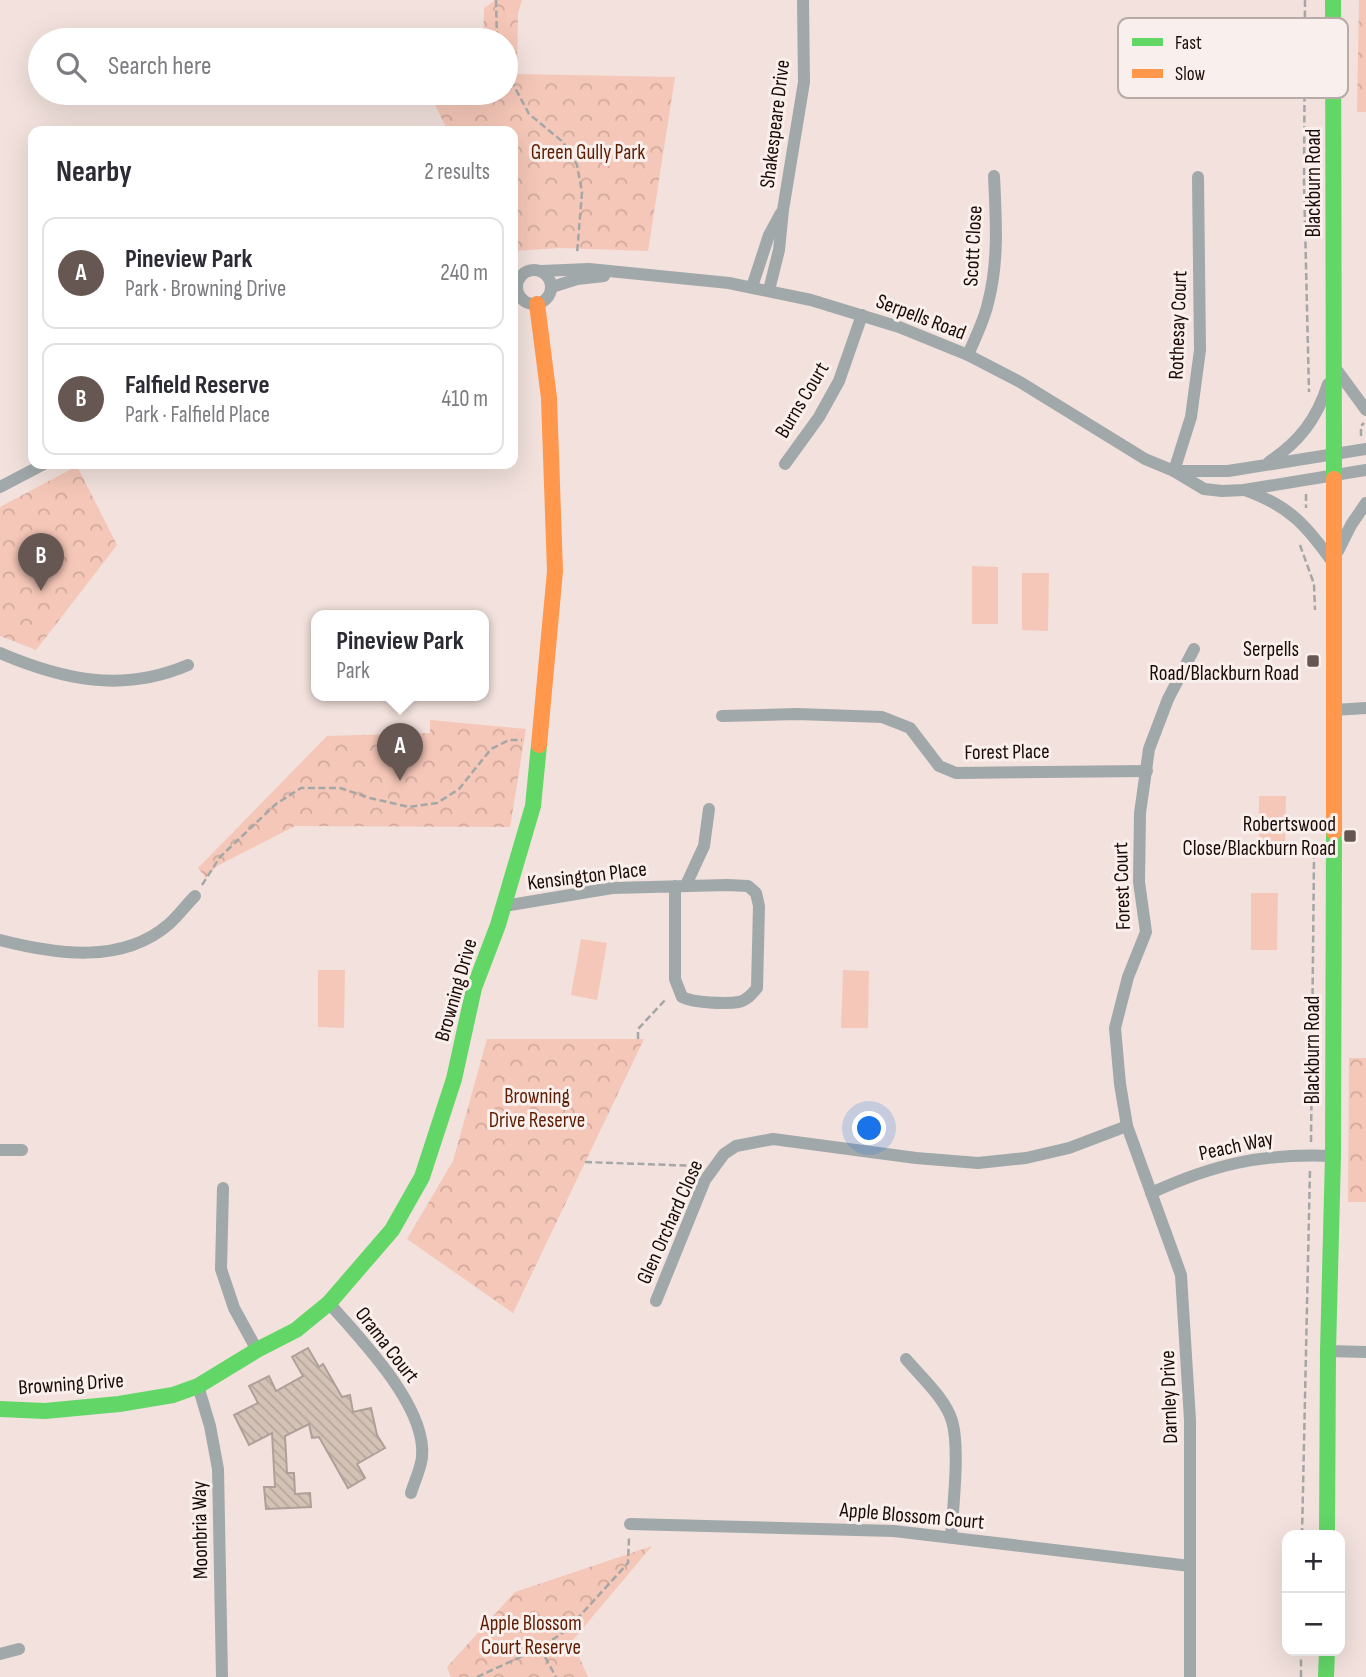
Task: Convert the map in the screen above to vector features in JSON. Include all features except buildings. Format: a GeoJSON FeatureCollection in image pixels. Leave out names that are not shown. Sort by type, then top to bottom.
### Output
{"type":"FeatureCollection","features":[{"type":"Feature","properties":{"kind":"main road","name":"Blackburn Road"},"geometry":{"type":"LineString","coordinates":[[1333,0],[1333,18]]}},
{"type":"Feature","properties":{"kind":"main road","name":"Blackburn Road"},"geometry":{"type":"LineString","coordinates":[[1327,1530],[1333,1156],[1333,98]]}},
{"type":"Feature","properties":{"kind":"main road","name":"Browning Drive"},"geometry":{"type":"LineString","coordinates":[[0,1409],[45,1411],[119,1404],[173,1395],[198,1386],[296,1330],[329,1303],[392,1230],[422,1177],[454,1079],[474,988],[504,906],[533,806],[555,571],[549,398],[537,304]]}},
{"type":"Feature","properties":{"kind":"main road"},"geometry":{"type":"LineString","coordinates":[[1326,1677],[1327,1656]]}},
{"type":"Feature","properties":{"kind":"street","name":"Shakespeare Drive"},"geometry":{"type":"LineString","coordinates":[[769,290],[779,250],[804,82],[803,0]]}},
{"type":"Feature","properties":{"kind":"street","name":"Scott Close"},"geometry":{"type":"LineString","coordinates":[[968,355],[985,315],[994,277],[994,176]]}},
{"type":"Feature","properties":{"kind":"street","name":"Rothesay Court"},"geometry":{"type":"LineString","coordinates":[[1174,471],[1191,417],[1200,350],[1198,177]]}},
{"type":"Feature","properties":{"kind":"street","name":"Shakespeare Drive"},"geometry":{"type":"LineString","coordinates":[[752,287],[769,235],[783,210]]}},
{"type":"Feature","properties":{"kind":"street","name":"Serpells Road"},"geometry":{"type":"LineString","coordinates":[[519,271],[577,269],[708,280],[769,290],[862,315],[924,336],[968,355],[1052,399],[1145,459],[1174,471],[1204,489],[1244,489],[1366,470]]}},
{"type":"Feature","properties":{"kind":"street"},"geometry":{"type":"LineString","coordinates":[[518,292],[524,300],[537,304],[547,298],[552,287],[547,275],[541,271]]}},
{"type":"Feature","properties":{"kind":"street","name":"Serpells Road"},"geometry":{"type":"LineString","coordinates":[[552,287],[577,279],[629,274]]}},
{"type":"Feature","properties":{"kind":"street","name":"Burns Court"},"geometry":{"type":"LineString","coordinates":[[785,464],[819,417],[839,381],[862,315]]}},
{"type":"Feature","properties":{"kind":"street"},"geometry":{"type":"LineString","coordinates":[[1334,365],[1366,410]]}},
{"type":"Feature","properties":{"kind":"street","name":"Blackburn Road"},"geometry":{"type":"LineString","coordinates":[[1262,466],[1293,444],[1309,426],[1323,398],[1334,365]]}},
{"type":"Feature","properties":{"kind":"street","name":"Serpells Road"},"geometry":{"type":"LineString","coordinates":[[1174,471],[1228,471],[1334,454],[1364,445]]}},
{"type":"Feature","properties":{"kind":"street"},"geometry":{"type":"LineString","coordinates":[[0,487],[34,469]]}},
{"type":"Feature","properties":{"kind":"street","name":"Serpells Road"},"geometry":{"type":"LineString","coordinates":[[1244,489],[1273,502],[1303,523],[1334,565]]}},
{"type":"Feature","properties":{"kind":"street","name":"Blackburn Road"},"geometry":{"type":"LineString","coordinates":[[1334,565],[1351,525],[1366,503]]}},
{"type":"Feature","properties":{"kind":"street","name":"Forest Court"},"geometry":{"type":"LineString","coordinates":[[1127,1126],[1119,1084],[1115,1028],[1128,977],[1146,932],[1139,882],[1140,813],[1149,749],[1168,699],[1194,649]]}},
{"type":"Feature","properties":{"kind":"street"},"geometry":{"type":"LineString","coordinates":[[0,653],[24,664],[80,680],[130,680],[164,675],[188,665]]}},
{"type":"Feature","properties":{"kind":"street"},"geometry":{"type":"LineString","coordinates":[[1334,710],[1366,708]]}},
{"type":"Feature","properties":{"kind":"street","name":"Forest Place"},"geometry":{"type":"LineString","coordinates":[[722,716],[797,714],[882,717],[910,728],[939,766],[956,773],[1147,771]]}},
{"type":"Feature","properties":{"kind":"street"},"geometry":{"type":"LineString","coordinates":[[681,885],[704,846],[709,809]]}},
{"type":"Feature","properties":{"kind":"street","name":"Kensington Place"},"geometry":{"type":"LineString","coordinates":[[504,906],[612,888],[681,885],[748,887],[756,893],[759,906],[757,988],[741,1002],[690,1001],[682,997],[677,988],[681,885]]}},
{"type":"Feature","properties":{"kind":"street"},"geometry":{"type":"LineString","coordinates":[[0,940],[61,951],[102,953],[136,944],[168,925],[195,896]]}},
{"type":"Feature","properties":{"kind":"street","name":"Glen Orchard Close"},"geometry":{"type":"LineString","coordinates":[[656,1301],[705,1180],[713,1166],[736,1146],[774,1139],[916,1158],[978,1163],[1026,1158],[1069,1148],[1127,1126]]}},
{"type":"Feature","properties":{"kind":"street","name":"Darnley Drive"},"geometry":{"type":"LineString","coordinates":[[1127,1126],[1181,1275],[1191,1420],[1190,1677]]}},
{"type":"Feature","properties":{"kind":"street"},"geometry":{"type":"LineString","coordinates":[[0,1150],[22,1150]]}},
{"type":"Feature","properties":{"kind":"street","name":"Peach Way"},"geometry":{"type":"LineString","coordinates":[[1151,1193],[1186,1177],[1223,1165],[1276,1156],[1333,1156]]}},
{"type":"Feature","properties":{"kind":"street"},"geometry":{"type":"LineString","coordinates":[[223,1188],[221,1269],[234,1308],[257,1350]]}},
{"type":"Feature","properties":{"kind":"street","name":"Orama Court"},"geometry":{"type":"LineString","coordinates":[[329,1303],[386,1368],[419,1430],[422,1457],[411,1493]]}},
{"type":"Feature","properties":{"kind":"street"},"geometry":{"type":"LineString","coordinates":[[1328,1352],[1366,1352]]}},
{"type":"Feature","properties":{"kind":"street"},"geometry":{"type":"LineString","coordinates":[[906,1359],[942,1402],[952,1420],[955,1442],[951,1537]]}},
{"type":"Feature","properties":{"kind":"street","name":"Moonbria Way"},"geometry":{"type":"LineString","coordinates":[[198,1386],[211,1426],[218,1469],[222,1677]]}},
{"type":"Feature","properties":{"kind":"street","name":"Apple Blossom Court"},"geometry":{"type":"LineString","coordinates":[[630,1524],[841,1529],[951,1537],[1190,1566]]}},
{"type":"Feature","properties":{"kind":"street"},"geometry":{"type":"LineString","coordinates":[[0,1654],[19,1649]]}},
{"type":"Feature","properties":{"kind":"path"},"geometry":{"type":"LineString","coordinates":[[496,0],[496,28]]}},
{"type":"Feature","properties":{"kind":"path"},"geometry":{"type":"LineString","coordinates":[[1305,0],[1305,18]]}},
{"type":"Feature","properties":{"kind":"path"},"geometry":{"type":"LineString","coordinates":[[518,93],[529,114],[563,142],[577,164],[582,192],[577,269]]}},
{"type":"Feature","properties":{"kind":"path"},"geometry":{"type":"LineString","coordinates":[[1304,98],[1308,397]]}},
{"type":"Feature","properties":{"kind":"path"},"geometry":{"type":"LineString","coordinates":[[1364,445],[1361,426],[1366,420]]}},
{"type":"Feature","properties":{"kind":"path"},"geometry":{"type":"LineString","coordinates":[[1306,558],[1314,584],[1315,621]]}},
{"type":"Feature","properties":{"kind":"path"},"geometry":{"type":"LineString","coordinates":[[195,896],[220,857],[276,804],[301,788],[340,788],[409,807],[437,803],[459,789],[491,750],[509,740],[539,741]]}},
{"type":"Feature","properties":{"kind":"path"},"geometry":{"type":"LineString","coordinates":[[1302,1530],[1311,1155],[1314,852]]}},
{"type":"Feature","properties":{"kind":"path"},"geometry":{"type":"LineString","coordinates":[[638,1040],[638,1029],[677,988]]}},
{"type":"Feature","properties":{"kind":"path"},"geometry":{"type":"LineString","coordinates":[[585,1162],[713,1166]]}},
{"type":"Feature","properties":{"kind":"path"},"geometry":{"type":"LineString","coordinates":[[477,1677],[540,1647],[567,1630],[628,1563],[630,1524]]}},
{"type":"Feature","properties":{"kind":"path"},"geometry":{"type":"LineString","coordinates":[[540,1647],[556,1677]]}},
{"type":"Feature","properties":{"kind":"path"},"geometry":{"type":"LineString","coordinates":[[1301,1656],[1301,1677]]}},
{"type":"Feature","properties":{"kind":"green space","name":"Green Gully Park"},"geometry":{"type":"Polygon","coordinates":[[[496,0],[522,0],[518,28],[483,28],[484,8],[496,0]]]}},
{"type":"Feature","properties":{"kind":"green space"},"geometry":{"type":"Polygon","coordinates":[[[1359,0],[1366,0],[1366,112],[1357,112],[1359,0]]]}},
{"type":"Feature","properties":{"kind":"green space","name":"Green Gully Park"},"geometry":{"type":"Polygon","coordinates":[[[518,74],[675,77],[648,251],[561,248],[518,251],[518,126],[446,126],[435,105],[518,105],[518,74]]]}},
{"type":"Feature","properties":{"kind":"green space"},"geometry":{"type":"Polygon","coordinates":[[[71,469],[79,469],[117,545],[36,650],[0,636],[0,507],[71,469]]]}},
{"type":"Feature","properties":{"kind":"green space"},"geometry":{"type":"Polygon","coordinates":[[[972,566],[998,567],[998,624],[972,624],[972,566]]]}},
{"type":"Feature","properties":{"kind":"green space"},"geometry":{"type":"Polygon","coordinates":[[[1022,573],[1049,573],[1048,631],[1022,630],[1022,573]]]}},
{"type":"Feature","properties":{"kind":"green space"},"geometry":{"type":"Polygon","coordinates":[[[430,720],[526,729],[510,827],[295,826],[217,866],[206,878],[198,868],[327,736],[430,733],[430,720]]]}},
{"type":"Feature","properties":{"kind":"green space"},"geometry":{"type":"Polygon","coordinates":[[[1259,796],[1286,796],[1285,854],[1259,853],[1259,796]]]}},
{"type":"Feature","properties":{"kind":"green space"},"geometry":{"type":"Polygon","coordinates":[[[1251,893],[1278,893],[1277,950],[1251,950],[1251,893]]]}},
{"type":"Feature","properties":{"kind":"green space"},"geometry":{"type":"Polygon","coordinates":[[[581,939],[607,943],[597,1000],[571,995],[581,939]]]}},
{"type":"Feature","properties":{"kind":"green space"},"geometry":{"type":"Polygon","coordinates":[[[318,970],[345,970],[344,1028],[318,1027],[318,970]]]}},
{"type":"Feature","properties":{"kind":"green space"},"geometry":{"type":"Polygon","coordinates":[[[843,970],[869,971],[868,1028],[841,1028],[843,970]]]}},
{"type":"Feature","properties":{"kind":"green space","name":"Browning Drive Reserve"},"geometry":{"type":"Polygon","coordinates":[[[487,1039],[644,1039],[513,1313],[407,1239],[453,1161],[487,1039]]]}},
{"type":"Feature","properties":{"kind":"green space"},"geometry":{"type":"Polygon","coordinates":[[[1349,1058],[1366,1058],[1366,1202],[1348,1202],[1349,1058]]]}},
{"type":"Feature","properties":{"kind":"green space","name":"Apple Blossom Court Reserve"},"geometry":{"type":"Polygon","coordinates":[[[652,1546],[572,1641],[588,1677],[451,1677],[447,1667],[515,1592],[652,1546]]]}},
{"type":"Feature","properties":{"kind":"traffic: fast"},"geometry":{"type":"LineString","coordinates":[[1333,0],[1333,18]]}},
{"type":"Feature","properties":{"kind":"traffic: fast"},"geometry":{"type":"LineString","coordinates":[[1333,98],[1334,479]]}},
{"type":"Feature","properties":{"kind":"traffic: fast"},"geometry":{"type":"LineString","coordinates":[[0,1409],[45,1411],[119,1404],[173,1395],[198,1386],[296,1330],[329,1303],[392,1230],[422,1177],[454,1079],[474,988],[498,925],[533,806],[539,745]]}},
{"type":"Feature","properties":{"kind":"traffic: fast"},"geometry":{"type":"LineString","coordinates":[[1327,1530],[1333,1156],[1334,832]]}},
{"type":"Feature","properties":{"kind":"traffic: fast"},"geometry":{"type":"LineString","coordinates":[[1326,1677],[1327,1656]]}},
{"type":"Feature","properties":{"kind":"traffic: slow"},"geometry":{"type":"LineString","coordinates":[[537,304],[549,398],[555,571],[539,745]]}},
{"type":"Feature","properties":{"kind":"traffic: slow"},"geometry":{"type":"LineString","coordinates":[[1334,479],[1334,832]]}},
{"type":"Feature","properties":{"kind":"place","name":"Falfield Reserve"},"geometry":{"type":"Point","coordinates":[41,591]}},
{"type":"Feature","properties":{"kind":"place","name":"Serpells Road/Blackburn Road"},"geometry":{"type":"Point","coordinates":[1313,661]}},
{"type":"Feature","properties":{"kind":"place","name":"Pineview Park"},"geometry":{"type":"Point","coordinates":[400,781]}},
{"type":"Feature","properties":{"kind":"place","name":"Robertswood Close/Blackburn Road"},"geometry":{"type":"Point","coordinates":[1350,836]}}]}
